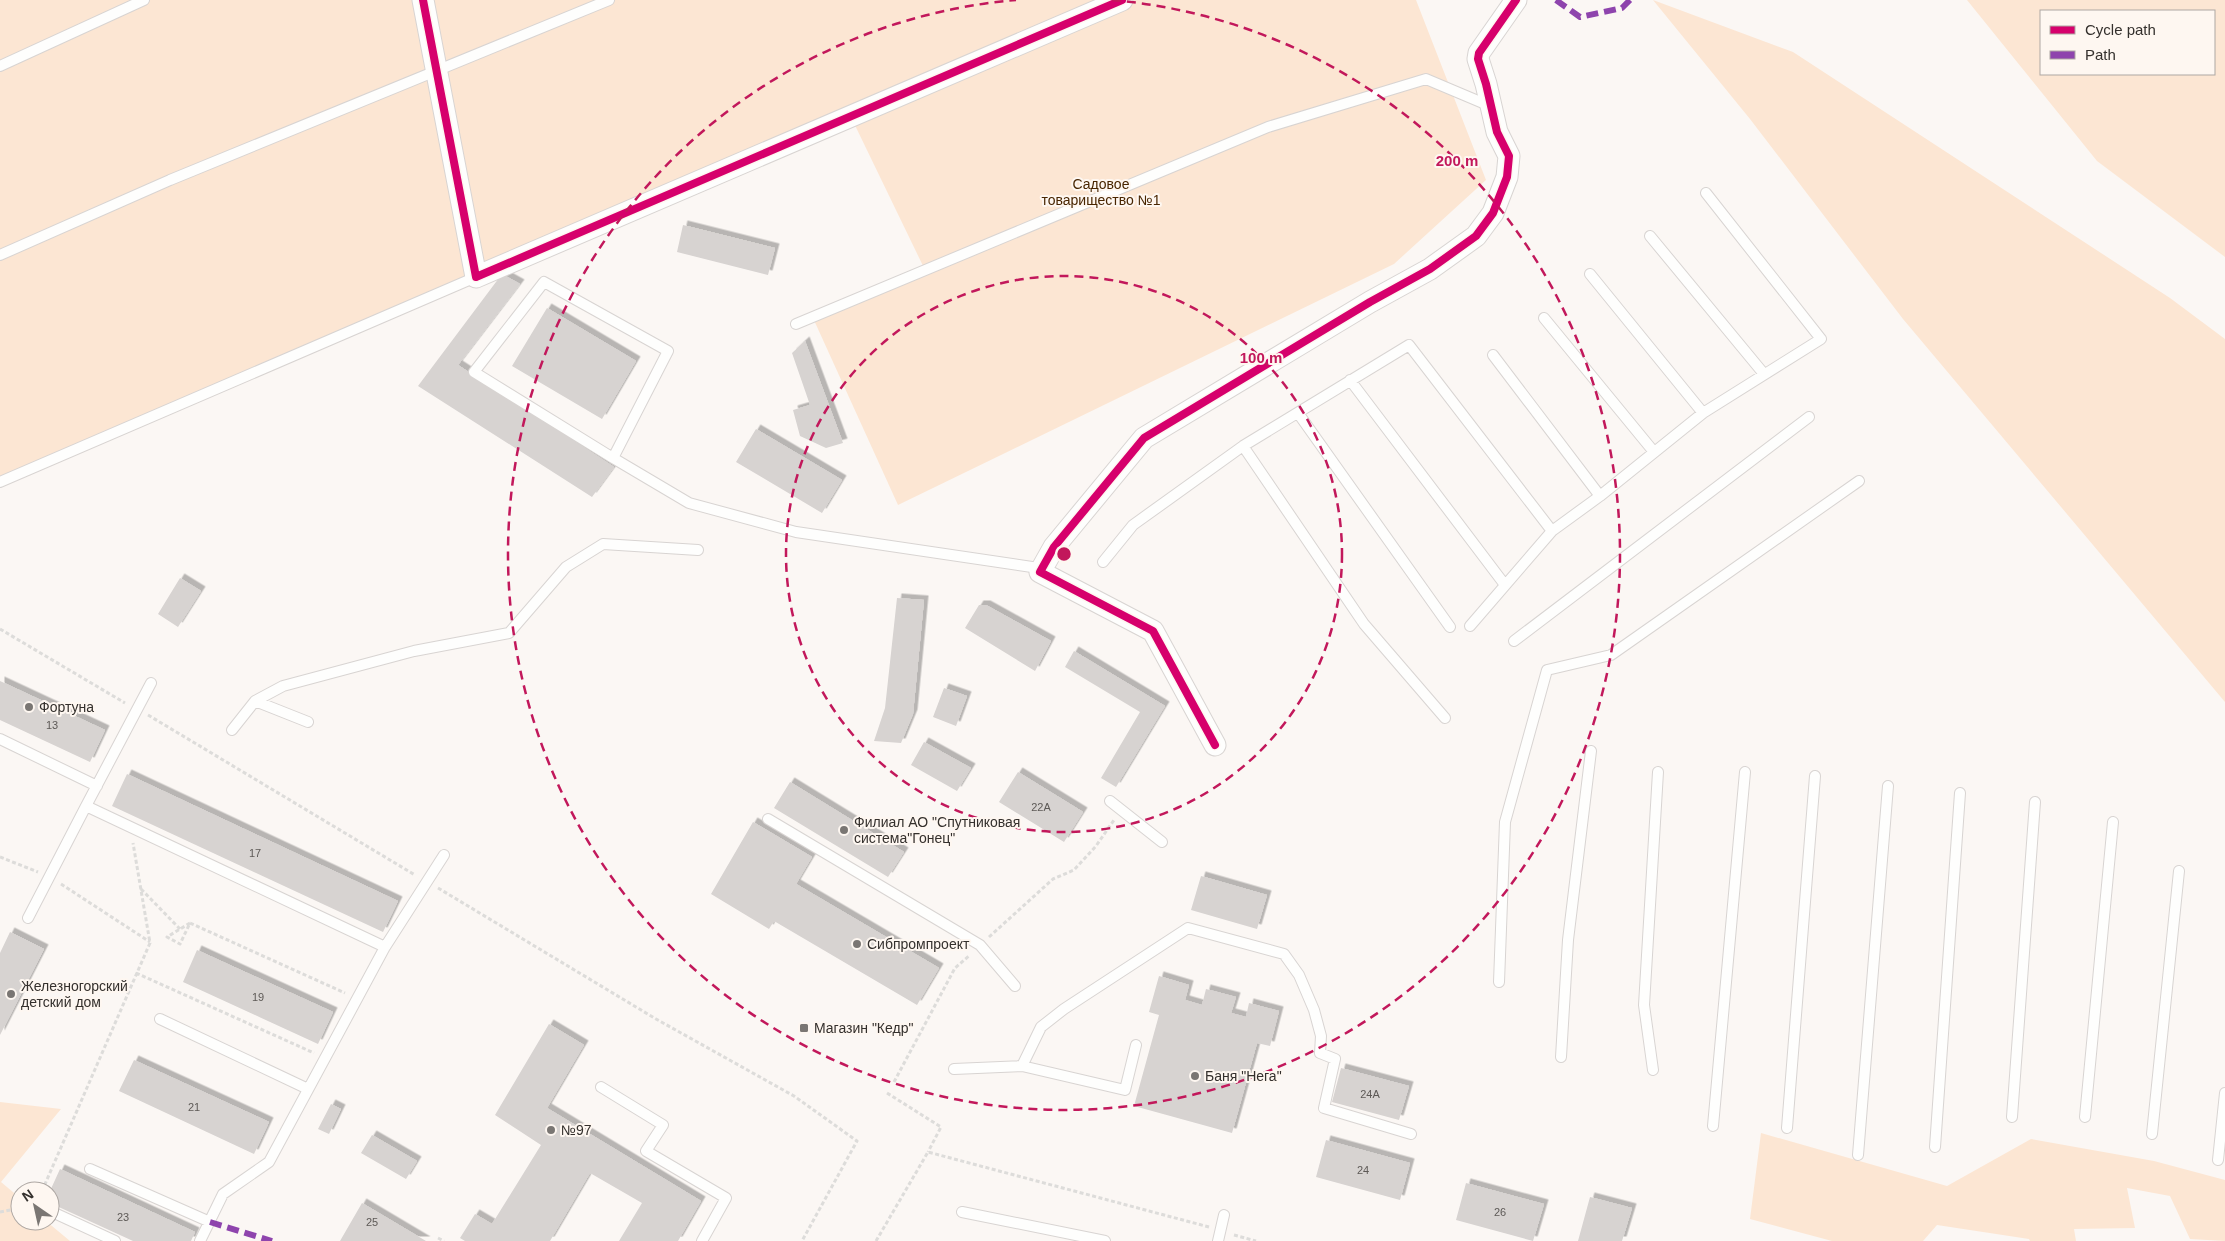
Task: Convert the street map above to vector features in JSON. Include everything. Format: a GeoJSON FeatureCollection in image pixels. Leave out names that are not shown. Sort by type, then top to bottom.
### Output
{"type":"FeatureCollection","features":[{"type":"Feature","properties":{"kind":"street"},"geometry":{"type":"LineString","coordinates":[[424,0],[476,277],[1122,0]]}},
{"type":"Feature","properties":{"kind":"street"},"geometry":{"type":"LineString","coordinates":[[1215,745],[1153,631],[1040,572],[1054,547],[1144,438],[1370,302],[1430,269],[1476,236],[1493,213],[1509,168],[1509,156],[1496,132],[1478,59],[1479,53],[1516,0]]}},
{"type":"Feature","properties":{"kind":"lane"},"geometry":{"type":"LineString","coordinates":[[0,66],[144,0]]}},
{"type":"Feature","properties":{"kind":"lane"},"geometry":{"type":"LineString","coordinates":[[0,255],[170,180],[609,0]]}},
{"type":"Feature","properties":{"kind":"lane"},"geometry":{"type":"LineString","coordinates":[[796,324],[1268,127],[1426,79],[1491,106]]}},
{"type":"Feature","properties":{"kind":"lane"},"geometry":{"type":"LineString","coordinates":[[1470,626],[1552,531],[1600,496],[1703,413],[1821,339],[1706,193]]}},
{"type":"Feature","properties":{"kind":"lane"},"geometry":{"type":"LineString","coordinates":[[1650,236],[1764,374]]}},
{"type":"Feature","properties":{"kind":"lane"},"geometry":{"type":"LineString","coordinates":[[1590,274],[1703,413]]}},
{"type":"Feature","properties":{"kind":"lane"},"geometry":{"type":"LineString","coordinates":[[0,482],[476,277]]}},
{"type":"Feature","properties":{"kind":"lane"},"geometry":{"type":"LineString","coordinates":[[613,458],[668,351],[544,282],[474,372],[613,458],[689,503],[796,532],[1032,567],[1040,572]]}},
{"type":"Feature","properties":{"kind":"lane"},"geometry":{"type":"LineString","coordinates":[[1544,318],[1654,452]]}},
{"type":"Feature","properties":{"kind":"lane"},"geometry":{"type":"LineString","coordinates":[[1103,562],[1133,525],[1243,446],[1409,345],[1552,531]]}},
{"type":"Feature","properties":{"kind":"lane"},"geometry":{"type":"LineString","coordinates":[[1493,355],[1600,496]]}},
{"type":"Feature","properties":{"kind":"lane"},"geometry":{"type":"LineString","coordinates":[[1350,380],[1506,585]]}},
{"type":"Feature","properties":{"kind":"lane"},"geometry":{"type":"LineString","coordinates":[[1298,412],[1450,627]]}},
{"type":"Feature","properties":{"kind":"lane"},"geometry":{"type":"LineString","coordinates":[[1514,641],[1809,417]]}},
{"type":"Feature","properties":{"kind":"lane"},"geometry":{"type":"LineString","coordinates":[[1243,446],[1364,624],[1445,718]]}},
{"type":"Feature","properties":{"kind":"lane"},"geometry":{"type":"LineString","coordinates":[[1499,982],[1505,822],[1547,670],[1611,654],[1859,481]]}},
{"type":"Feature","properties":{"kind":"lane"},"geometry":{"type":"LineString","coordinates":[[232,730],[256,701],[283,686],[414,651],[509,633],[566,567],[603,544],[698,550]]}},
{"type":"Feature","properties":{"kind":"lane"},"geometry":{"type":"LineString","coordinates":[[28,918],[151,683]]}},
{"type":"Feature","properties":{"kind":"lane"},"geometry":{"type":"LineString","coordinates":[[256,701],[308,722]]}},
{"type":"Feature","properties":{"kind":"lane"},"geometry":{"type":"LineString","coordinates":[[0,740],[97,786]]}},
{"type":"Feature","properties":{"kind":"lane"},"geometry":{"type":"LineString","coordinates":[[1561,1057],[1568,940],[1591,751]]}},
{"type":"Feature","properties":{"kind":"lane"},"geometry":{"type":"LineString","coordinates":[[1653,1070],[1644,1005],[1658,772]]}},
{"type":"Feature","properties":{"kind":"lane"},"geometry":{"type":"LineString","coordinates":[[1713,1126],[1744,772]]}},
{"type":"Feature","properties":{"kind":"lane"},"geometry":{"type":"LineString","coordinates":[[1787,1128],[1816,776]]}},
{"type":"Feature","properties":{"kind":"lane"},"geometry":{"type":"LineString","coordinates":[[1858,1154],[1888,786]]}},
{"type":"Feature","properties":{"kind":"lane"},"geometry":{"type":"LineString","coordinates":[[1934,1147],[1960,793]]}},
{"type":"Feature","properties":{"kind":"lane"},"geometry":{"type":"LineString","coordinates":[[1110,801],[1162,842]]}},
{"type":"Feature","properties":{"kind":"lane"},"geometry":{"type":"LineString","coordinates":[[2012,1117],[2034,802]]}},
{"type":"Feature","properties":{"kind":"lane"},"geometry":{"type":"LineString","coordinates":[[86,806],[385,946]]}},
{"type":"Feature","properties":{"kind":"lane"},"geometry":{"type":"LineString","coordinates":[[768,819],[980,946],[1015,986]]}},
{"type":"Feature","properties":{"kind":"lane"},"geometry":{"type":"LineString","coordinates":[[2085,1116],[2113,822]]}},
{"type":"Feature","properties":{"kind":"lane"},"geometry":{"type":"LineString","coordinates":[[200,1241],[223,1194],[269,1162],[385,946],[444,854]]}},
{"type":"Feature","properties":{"kind":"lane"},"geometry":{"type":"LineString","coordinates":[[2152,1134],[2179,871]]}},
{"type":"Feature","properties":{"kind":"lane"},"geometry":{"type":"LineString","coordinates":[[1022,1066],[1041,1028],[1048,1021],[1188,928],[1284,954],[1299,975],[1314,1010],[1321,1036],[1320,1054],[1335,1059],[1324,1108],[1411,1134]]}},
{"type":"Feature","properties":{"kind":"lane"},"geometry":{"type":"LineString","coordinates":[[160,1019],[308,1089]]}},
{"type":"Feature","properties":{"kind":"lane"},"geometry":{"type":"LineString","coordinates":[[954,1069],[1022,1066],[1125,1090],[1136,1044]]}},
{"type":"Feature","properties":{"kind":"lane"},"geometry":{"type":"LineString","coordinates":[[602,1087],[663,1125],[646,1151],[726,1198],[702,1241]]}},
{"type":"Feature","properties":{"kind":"lane"},"geometry":{"type":"LineString","coordinates":[[2218,1160],[2225,1093]]}},
{"type":"Feature","properties":{"kind":"lane"},"geometry":{"type":"LineString","coordinates":[[90,1169],[210,1222]]}},
{"type":"Feature","properties":{"kind":"lane"},"geometry":{"type":"LineString","coordinates":[[962,1212],[1105,1241]]}},
{"type":"Feature","properties":{"kind":"lane"},"geometry":{"type":"LineString","coordinates":[[1219,1236],[1224,1215]]}},
{"type":"Feature","properties":{"kind":"lane"},"geometry":{"type":"LineString","coordinates":[[60,1216],[116,1241]]}},
{"type":"Feature","properties":{"kind":"path"},"geometry":{"type":"LineString","coordinates":[[894,1082],[955,968],[1053,879],[1074,870],[1096,846],[1119,813],[1110,801]]}},
{"type":"Feature","properties":{"kind":"path"},"geometry":{"type":"LineString","coordinates":[[46,1181],[150,943],[130,827]]}},
{"type":"Feature","properties":{"kind":"path"},"geometry":{"type":"LineString","coordinates":[[0,857],[50,877],[150,943]]}},
{"type":"Feature","properties":{"kind":"path"},"geometry":{"type":"LineString","coordinates":[[141,888],[180,929]]}},
{"type":"Feature","properties":{"kind":"path"},"geometry":{"type":"LineString","coordinates":[[190,923],[180,944],[167,937],[180,929],[190,923]]}},
{"type":"Feature","properties":{"kind":"path"},"geometry":{"type":"LineString","coordinates":[[190,923],[357,999]]}},
{"type":"Feature","properties":{"kind":"path"},"geometry":{"type":"LineString","coordinates":[[136,973],[325,1058]]}},
{"type":"Feature","properties":{"kind":"path"},"geometry":{"type":"LineString","coordinates":[[876,1241],[941,1127],[887,1093]]}},
{"type":"Feature","properties":{"kind":"path"},"geometry":{"type":"LineString","coordinates":[[802,1241],[857,1141]]}},
{"type":"Feature","properties":{"kind":"path"},"geometry":{"type":"LineString","coordinates":[[928,1152],[1219,1236],[1256,1241]]}},
{"type":"Feature","properties":{"kind":"path"},"geometry":{"type":"LineString","coordinates":[[438,1238],[444,1241]]}},
{"type":"Feature","properties":{"kind":"green space","name":"Садовое товарищество №1"},"geometry":{"type":"Polygon","coordinates":[[[0,0],[1416,0],[1486,180],[1394,264],[898,505],[813,318],[925,270],[850,115],[0,482],[0,0]]]}},
{"type":"Feature","properties":{"kind":"green space"},"geometry":{"type":"Polygon","coordinates":[[[1653,0],[1793,52],[2170,298],[2225,339],[2225,702],[1903,319],[1750,119],[1653,0]]]}},
{"type":"Feature","properties":{"kind":"green space"},"geometry":{"type":"Polygon","coordinates":[[[1967,0],[2225,0],[2225,257],[2097,161],[1967,0]]]}},
{"type":"Feature","properties":{"kind":"green space"},"geometry":{"type":"Polygon","coordinates":[[[0,1102],[61,1109],[1,1182],[10,1190],[10,1231],[58,1231],[70,1241],[0,1241],[0,1102]]]}},
{"type":"Feature","properties":{"kind":"green space"},"geometry":{"type":"Polygon","coordinates":[[[1761,1133],[1947,1186],[2031,1139],[2154,1161],[2225,1180],[2225,1241],[2190,1239],[2170,1196],[2127,1188],[2135,1228],[2074,1229],[2076,1241],[2030,1241],[2029,1239],[1937,1225],[1923,1241],[1832,1241],[1750,1219],[1761,1133]]]}},
{"type":"Feature","properties":{"kind":"building"},"geometry":{"type":"Polygon","coordinates":[[[683,225],[775,248],[768,275],[677,252],[683,225]]]}},
{"type":"Feature","properties":{"kind":"building"},"geometry":{"type":"Polygon","coordinates":[[[502,274],[520,284],[458,365],[614,467],[592,497],[418,386],[502,274]]]}},
{"type":"Feature","properties":{"kind":"building"},"geometry":{"type":"Polygon","coordinates":[[[547,308],[636,361],[602,419],[512,366],[547,308]]]}},
{"type":"Feature","properties":{"kind":"building"},"geometry":{"type":"Polygon","coordinates":[[[805,341],[843,443],[826,448],[800,436],[793,410],[810,405],[792,353],[805,341]]]}},
{"type":"Feature","properties":{"kind":"building"},"geometry":{"type":"Polygon","coordinates":[[[756,429],[842,480],[822,513],[736,462],[756,429]]]}},
{"type":"Feature","properties":{"kind":"building"},"geometry":{"type":"Polygon","coordinates":[[[180,578],[201,591],[178,627],[158,614],[180,578]]]}},
{"type":"Feature","properties":{"kind":"building"},"geometry":{"type":"Polygon","coordinates":[[[897,598],[924,600],[913,714],[901,743],[874,741],[885,708],[897,598]]]}},
{"type":"Feature","properties":{"kind":"building"},"geometry":{"type":"Polygon","coordinates":[[[979,605],[986,605],[1051,641],[1035,671],[965,628],[979,605]]]}},
{"type":"Feature","properties":{"kind":"building"},"geometry":{"type":"Polygon","coordinates":[[[1074,651],[1165,706],[1116,787],[1101,778],[1140,712],[1065,667],[1074,651]]]}},
{"type":"Feature","properties":{"kind":"building"},"geometry":{"type":"Polygon","coordinates":[[[0,681],[105,730],[90,762],[0,720],[0,681]]]}},
{"type":"Feature","properties":{"kind":"building"},"geometry":{"type":"Polygon","coordinates":[[[944,688],[967,696],[956,726],[933,717],[944,688]]]}},
{"type":"Feature","properties":{"kind":"building"},"geometry":{"type":"Polygon","coordinates":[[[924,742],[971,768],[957,791],[911,765],[924,742]]]}},
{"type":"Feature","properties":{"kind":"building"},"geometry":{"type":"Polygon","coordinates":[[[1018,772],[1083,812],[1064,842],[999,802],[1018,772]]]}},
{"type":"Feature","properties":{"kind":"building"},"geometry":{"type":"Polygon","coordinates":[[[127,774],[398,901],[383,932],[112,806],[127,774]]]}},
{"type":"Feature","properties":{"kind":"building"},"geometry":{"type":"Polygon","coordinates":[[[790,782],[904,852],[888,877],[774,808],[790,782]]]}},
{"type":"Feature","properties":{"kind":"building"},"geometry":{"type":"Polygon","coordinates":[[[753,822],[812,857],[796,884],[939,968],[917,1005],[774,921],[769,929],[711,894],[753,822]]]}},
{"type":"Feature","properties":{"kind":"building"},"geometry":{"type":"Polygon","coordinates":[[[1201,876],[1267,895],[1257,929],[1191,910],[1201,876]]]}},
{"type":"Feature","properties":{"kind":"building","name":"Железногорский детский дом"},"geometry":{"type":"Polygon","coordinates":[[[10,932],[44,949],[0,1035],[0,953],[10,932]]]}},
{"type":"Feature","properties":{"kind":"building"},"geometry":{"type":"Polygon","coordinates":[[[197,950],[333,1012],[318,1044],[183,982],[197,950]]]}},
{"type":"Feature","properties":{"kind":"building","name":"Баня \"Нега\""},"geometry":{"type":"Polygon","coordinates":[[[1159,976],[1189,985],[1185,1000],[1202,1005],[1206,989],[1236,997],[1231,1013],[1246,1017],[1249,1003],[1279,1011],[1270,1046],[1257,1043],[1232,1133],[1134,1106],[1159,1015],[1149,1012],[1159,976]]]}},
{"type":"Feature","properties":{"kind":"building","name":"№97"},"geometry":{"type":"Polygon","coordinates":[[[549,1024],[584,1045],[547,1108],[701,1201],[678,1241],[619,1241],[642,1203],[590,1173],[550,1241],[465,1241],[460,1238],[475,1214],[492,1224],[541,1145],[495,1115],[549,1024]]]}},
{"type":"Feature","properties":{"kind":"building"},"geometry":{"type":"Polygon","coordinates":[[[134,1060],[269,1122],[254,1154],[119,1091],[134,1060]]]}},
{"type":"Feature","properties":{"kind":"building"},"geometry":{"type":"Polygon","coordinates":[[[1341,1068],[1409,1086],[1399,1120],[1332,1102],[1341,1068]]]}},
{"type":"Feature","properties":{"kind":"building"},"geometry":{"type":"Polygon","coordinates":[[[331,1104],[341,1109],[329,1134],[318,1129],[331,1104]]]}},
{"type":"Feature","properties":{"kind":"building"},"geometry":{"type":"Polygon","coordinates":[[[372,1135],[417,1161],[406,1179],[361,1153],[372,1135]]]}},
{"type":"Feature","properties":{"kind":"building"},"geometry":{"type":"Polygon","coordinates":[[[1326,1140],[1410,1163],[1400,1200],[1316,1177],[1326,1140]]]}},
{"type":"Feature","properties":{"kind":"building"},"geometry":{"type":"Polygon","coordinates":[[[60,1169],[195,1232],[191,1241],[133,1241],[60,1208],[60,1181],[55,1181],[60,1169]]]}},
{"type":"Feature","properties":{"kind":"building"},"geometry":{"type":"Polygon","coordinates":[[[1466,1183],[1544,1204],[1533,1241],[1456,1220],[1466,1183]]]}},
{"type":"Feature","properties":{"kind":"building"},"geometry":{"type":"Polygon","coordinates":[[[1590,1197],[1632,1208],[1622,1241],[1578,1241],[1590,1197]]]}},
{"type":"Feature","properties":{"kind":"building"},"geometry":{"type":"Polygon","coordinates":[[[362,1203],[426,1241],[340,1241],[362,1203]]]}},
{"type":"Feature","properties":{"kind":"marked path"},"geometry":{"type":"LineString","coordinates":[[1556,0],[1580,17],[1622,8],[1630,0]]}},
{"type":"Feature","properties":{"kind":"marked path"},"geometry":{"type":"LineString","coordinates":[[210,1222],[272,1241]]}},
{"type":"Feature","properties":{"kind":"cycle path"},"geometry":{"type":"LineString","coordinates":[[423,0],[476,277],[1122,0]]}},
{"type":"Feature","properties":{"kind":"cycle path"},"geometry":{"type":"LineString","coordinates":[[1215,745],[1153,631],[1040,572],[1054,547],[1144,438],[1370,302],[1430,269],[1476,236],[1493,213],[1507,177],[1509,156],[1497,132],[1478,59],[1479,53],[1516,0]]}},
{"type":"Feature","properties":{"kind":"place","name":"Фортуна"},"geometry":{"type":"Point","coordinates":[29,707]}},
{"type":"Feature","properties":{"kind":"place","name":"Филиал АО \"Спутниковая система\"Гонец\""},"geometry":{"type":"Point","coordinates":[844,830]}},
{"type":"Feature","properties":{"kind":"place","name":"Сибпромпроект"},"geometry":{"type":"Point","coordinates":[857,944]}},
{"type":"Feature","properties":{"kind":"place","name":"Железногорский детский дом"},"geometry":{"type":"Point","coordinates":[11,994]}},
{"type":"Feature","properties":{"kind":"place","name":"Магазин \"Кедр\""},"geometry":{"type":"Point","coordinates":[804,1028]}},
{"type":"Feature","properties":{"kind":"place","name":"Баня \"Нега\""},"geometry":{"type":"Point","coordinates":[1195,1076]}},
{"type":"Feature","properties":{"kind":"place","name":"№97"},"geometry":{"type":"Point","coordinates":[551,1130]}}]}
